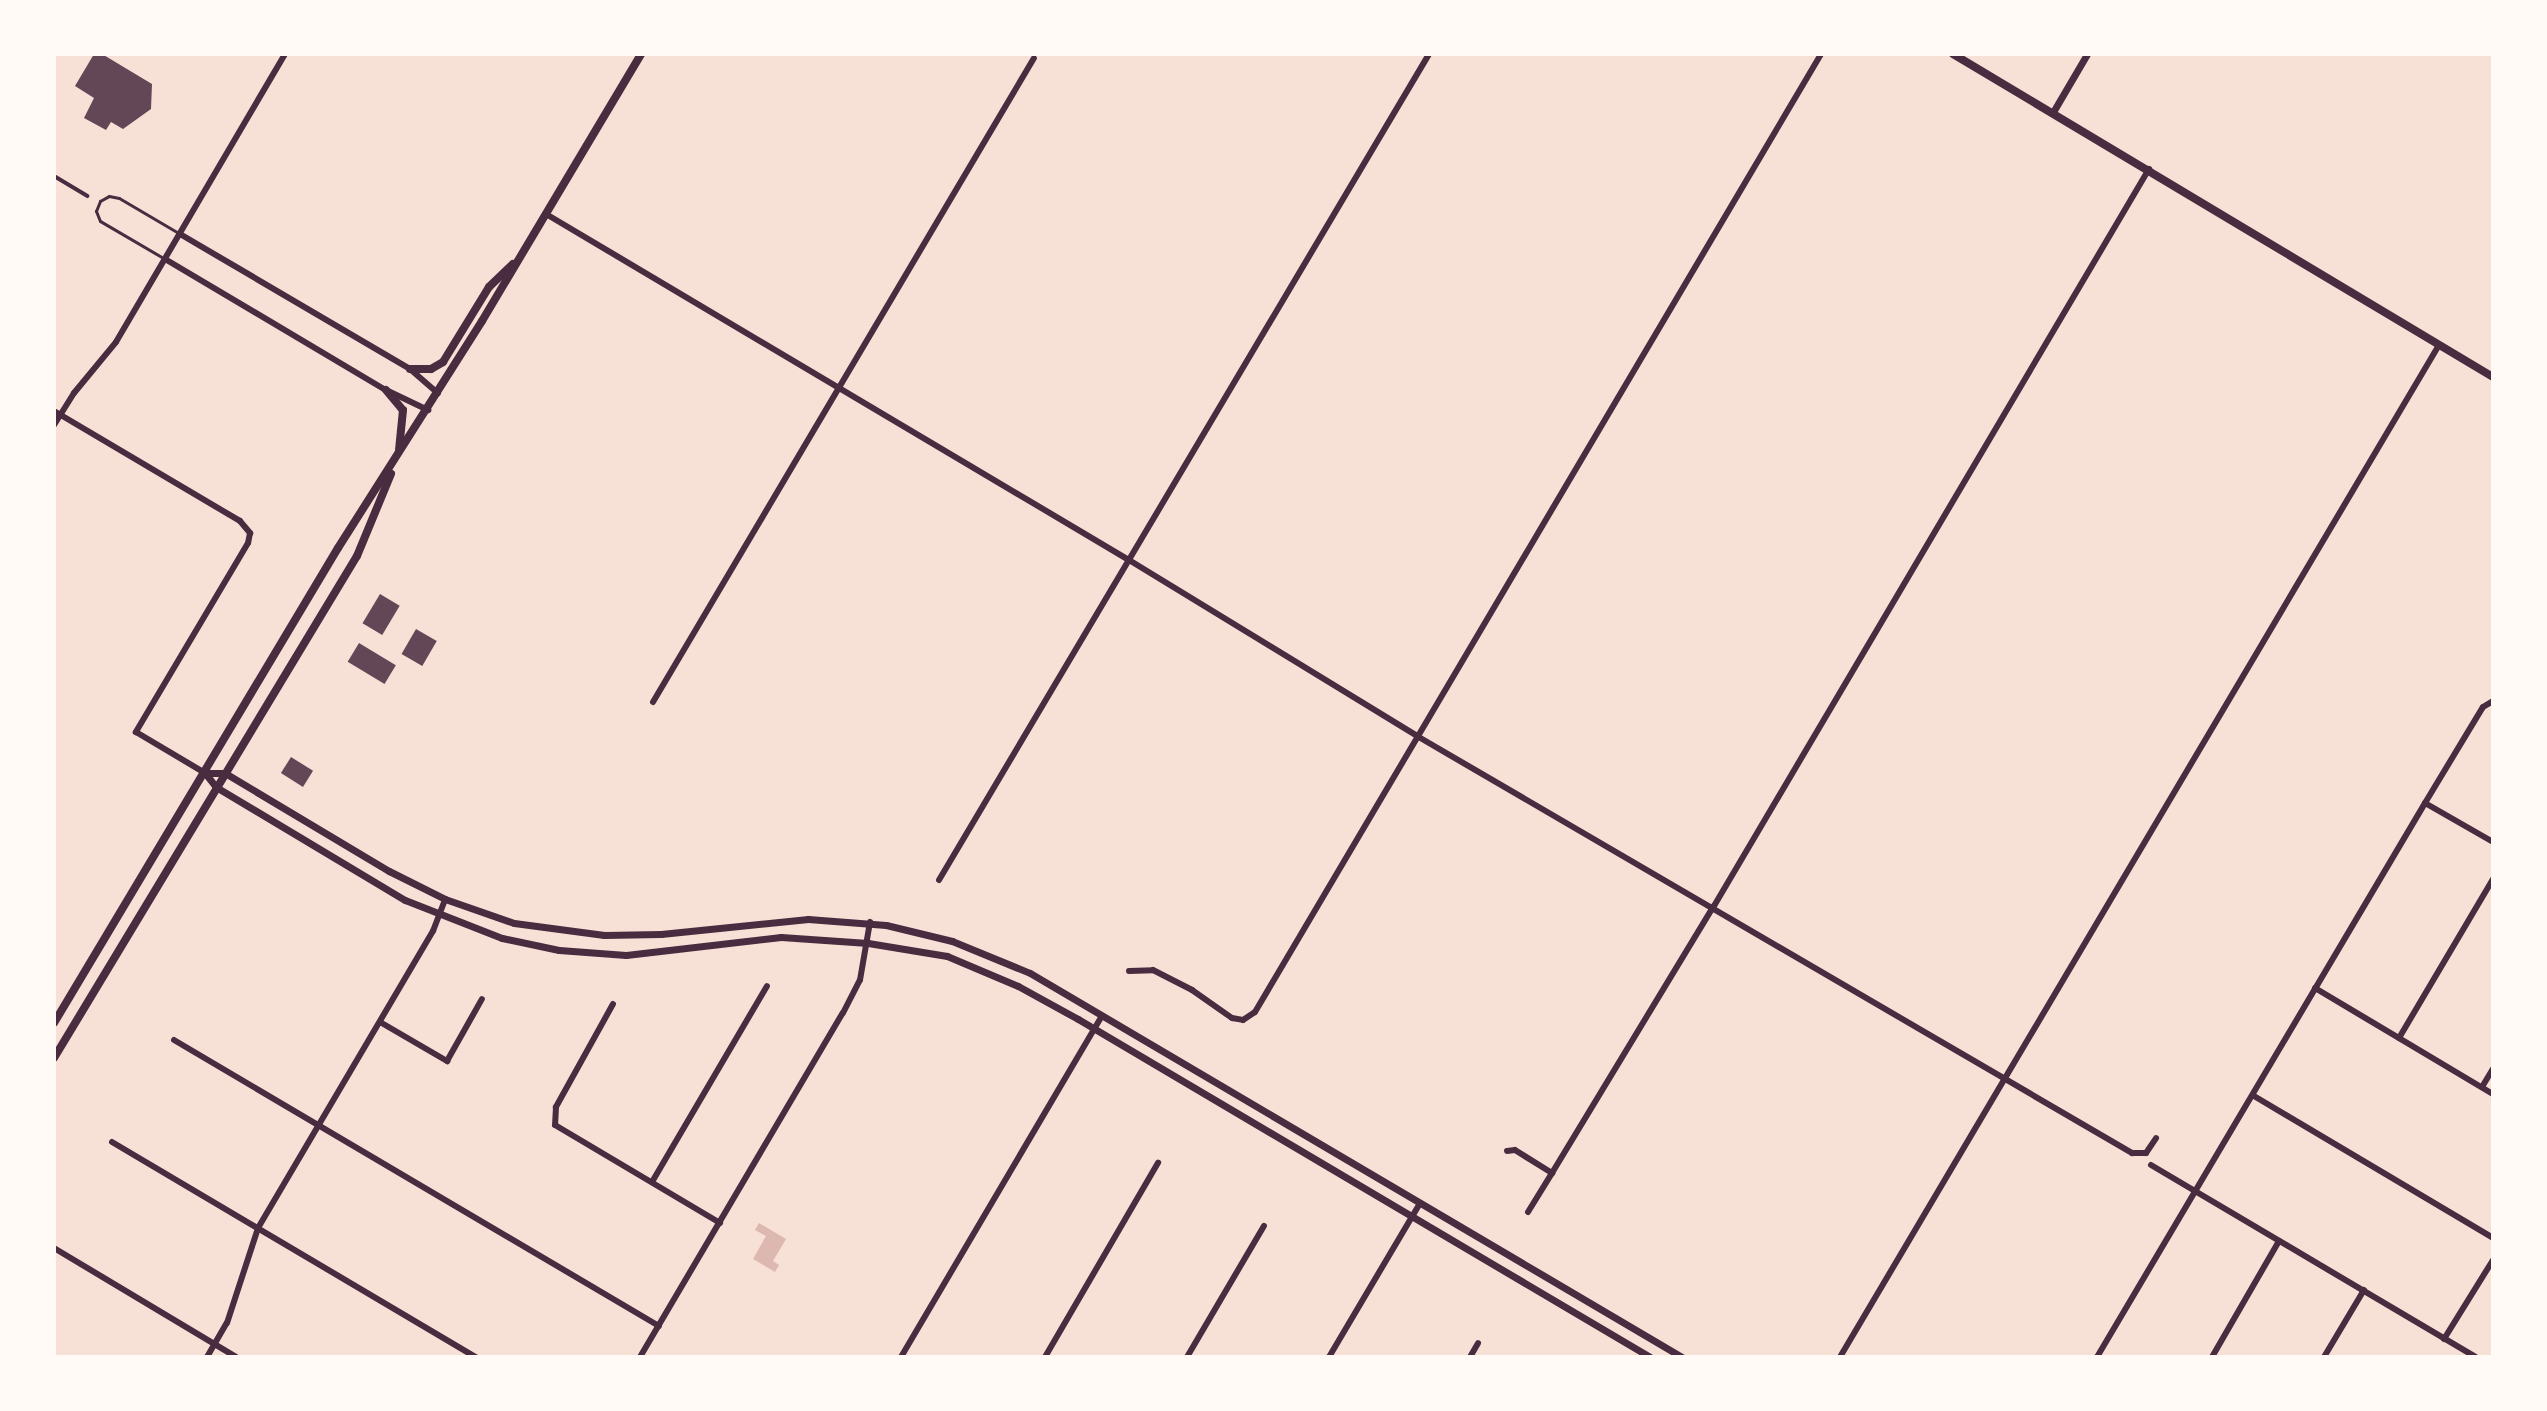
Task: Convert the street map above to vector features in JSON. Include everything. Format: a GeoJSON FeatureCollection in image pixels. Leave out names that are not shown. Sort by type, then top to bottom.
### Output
{"type":"FeatureCollection","features":[{"type":"Feature","properties":{"kind":"main road"},"geometry":{"type":"LineString","coordinates":[[54,1023],[338,548],[428,410],[641,54]]}},
{"type":"Feature","properties":{"kind":"main road"},"geometry":{"type":"LineString","coordinates":[[1953,54],[2493,377]]}},
{"type":"Feature","properties":{"kind":"main road"},"geometry":{"type":"LineString","coordinates":[[410,369],[431,369],[443,362],[489,287],[521,255]]}},
{"type":"Feature","properties":{"kind":"main road"},"geometry":{"type":"LineString","coordinates":[[54,1058],[357,556],[398,457],[403,410],[386,390]]}},
{"type":"Feature","properties":{"kind":"street"},"geometry":{"type":"LineString","coordinates":[[54,425],[57,413],[112,348],[285,54]]}},
{"type":"Feature","properties":{"kind":"street"},"geometry":{"type":"LineString","coordinates":[[939,880],[1429,54]]}},
{"type":"Feature","properties":{"kind":"street"},"geometry":{"type":"LineString","coordinates":[[1129,971],[1153,970],[1192,990],[1232,1018],[1243,1020],[1255,1012],[1821,54]]}},
{"type":"Feature","properties":{"kind":"street"},"geometry":{"type":"LineString","coordinates":[[2053,112],[2087,54]]}},
{"type":"Feature","properties":{"kind":"street"},"geometry":{"type":"LineString","coordinates":[[653,702],[1034,58]]}},
{"type":"Feature","properties":{"kind":"street"},"geometry":{"type":"LineString","coordinates":[[1528,1212],[1714,906],[2149,169]]}},
{"type":"Feature","properties":{"kind":"street"},"geometry":{"type":"LineString","coordinates":[[54,176],[87,196]]}},
{"type":"Feature","properties":{"kind":"street"},"geometry":{"type":"LineString","coordinates":[[546,214],[1129,560],[1417,736],[1714,906],[2004,1079],[2137,1155],[2146,1153],[2156,1138]]}},
{"type":"Feature","properties":{"kind":"street"},"geometry":{"type":"LineString","coordinates":[[180,234],[410,369],[438,393]]}},
{"type":"Feature","properties":{"kind":"street"},"geometry":{"type":"LineString","coordinates":[[165,259],[386,390],[428,410]]}},
{"type":"Feature","properties":{"kind":"street"},"geometry":{"type":"LineString","coordinates":[[1840,1357],[2439,345]]}},
{"type":"Feature","properties":{"kind":"street"},"geometry":{"type":"LineString","coordinates":[[57,413],[240,521],[250,533],[248,543],[136,732],[205,773],[216,787],[405,900],[440,917],[502,938],[559,950],[626,955],[781,937],[868,943],[947,956],[1018,986],[1094,1029],[1650,1357]]}},
{"type":"Feature","properties":{"kind":"street"},"geometry":{"type":"LineString","coordinates":[[2097,1357],[2425,803],[2483,707],[2493,701]]}},
{"type":"Feature","properties":{"kind":"street"},"geometry":{"type":"LineString","coordinates":[[205,773],[225,773],[389,871],[445,899],[514,923],[604,935],[661,934],[808,919],[870,922],[952,941],[1030,973],[1682,1357]]}},
{"type":"Feature","properties":{"kind":"street"},"geometry":{"type":"LineString","coordinates":[[2425,803],[2493,842]]}},
{"type":"Feature","properties":{"kind":"street"},"geometry":{"type":"LineString","coordinates":[[2399,1038],[2493,879]]}},
{"type":"Feature","properties":{"kind":"street"},"geometry":{"type":"LineString","coordinates":[[207,1357],[241,1286],[258,1228],[440,917],[445,899]]}},
{"type":"Feature","properties":{"kind":"street"},"geometry":{"type":"LineString","coordinates":[[640,1357],[843,1013],[860,980],[870,922]]}},
{"type":"Feature","properties":{"kind":"street"},"geometry":{"type":"LineString","coordinates":[[652,1182],[767,986]]}},
{"type":"Feature","properties":{"kind":"street"},"geometry":{"type":"LineString","coordinates":[[2315,988],[2493,1094]]}},
{"type":"Feature","properties":{"kind":"street"},"geometry":{"type":"LineString","coordinates":[[380,1022],[447,1061],[482,999]]}},
{"type":"Feature","properties":{"kind":"street"},"geometry":{"type":"LineString","coordinates":[[613,1004],[556,1107],[555,1125],[720,1223]]}},
{"type":"Feature","properties":{"kind":"street"},"geometry":{"type":"LineString","coordinates":[[901,1357],[1102,1016]]}},
{"type":"Feature","properties":{"kind":"street"},"geometry":{"type":"LineString","coordinates":[[174,1040],[659,1326]]}},
{"type":"Feature","properties":{"kind":"street"},"geometry":{"type":"LineString","coordinates":[[2482,1087],[2493,1069]]}},
{"type":"Feature","properties":{"kind":"street"},"geometry":{"type":"LineString","coordinates":[[2254,1096],[2493,1238]]}},
{"type":"Feature","properties":{"kind":"street"},"geometry":{"type":"LineString","coordinates":[[112,1142],[476,1357]]}},
{"type":"Feature","properties":{"kind":"street"},"geometry":{"type":"LineString","coordinates":[[1507,1151],[1515,1150],[1552,1173]]}},
{"type":"Feature","properties":{"kind":"street"},"geometry":{"type":"LineString","coordinates":[[1045,1357],[1158,1163]]}},
{"type":"Feature","properties":{"kind":"street"},"geometry":{"type":"LineString","coordinates":[[2151,1165],[2476,1357]]}},
{"type":"Feature","properties":{"kind":"street"},"geometry":{"type":"LineString","coordinates":[[1329,1357],[1420,1203]]}},
{"type":"Feature","properties":{"kind":"street"},"geometry":{"type":"LineString","coordinates":[[1187,1357],[1264,1226]]}},
{"type":"Feature","properties":{"kind":"street"},"geometry":{"type":"LineString","coordinates":[[2212,1357],[2279,1241]]}},
{"type":"Feature","properties":{"kind":"street"},"geometry":{"type":"LineString","coordinates":[[54,1248],[236,1357]]}},
{"type":"Feature","properties":{"kind":"street"},"geometry":{"type":"LineString","coordinates":[[2444,1339],[2493,1260]]}},
{"type":"Feature","properties":{"kind":"street"},"geometry":{"type":"LineString","coordinates":[[2324,1357],[2364,1290]]}},
{"type":"Feature","properties":{"kind":"street"},"geometry":{"type":"LineString","coordinates":[[1470,1357],[1478,1343]]}},
{"type":"Feature","properties":{"kind":"lane"},"geometry":{"type":"LineString","coordinates":[[165,259],[100,221],[96,211],[100,201],[109,196],[119,198],[180,234]]}},
{"type":"Feature","properties":{"kind":"shaded area"},"geometry":{"type":"Polygon","coordinates":[[[759,1223],[786,1239],[773,1261],[779,1265],[775,1272],[753,1259],[766,1236],[755,1230],[759,1223]]]}},
{"type":"Feature","properties":{"kind":"building"},"geometry":{"type":"Polygon","coordinates":[[[94,54],[102,54],[152,84],[151,109],[123,129],[111,122],[106,130],[84,118],[94,98],[75,86],[94,54]]]}},
{"type":"Feature","properties":{"kind":"building"},"geometry":{"type":"Polygon","coordinates":[[[380,594],[400,606],[382,635],[362,623],[380,594]]]}},
{"type":"Feature","properties":{"kind":"building"},"geometry":{"type":"Polygon","coordinates":[[[416,629],[437,641],[422,666],[402,654],[416,629]]]}},
{"type":"Feature","properties":{"kind":"building"},"geometry":{"type":"Polygon","coordinates":[[[359,643],[396,665],[385,684],[348,662],[359,643]]]}},
{"type":"Feature","properties":{"kind":"building"},"geometry":{"type":"Polygon","coordinates":[[[291,757],[313,771],[303,787],[281,773],[291,757]]]}}]}
